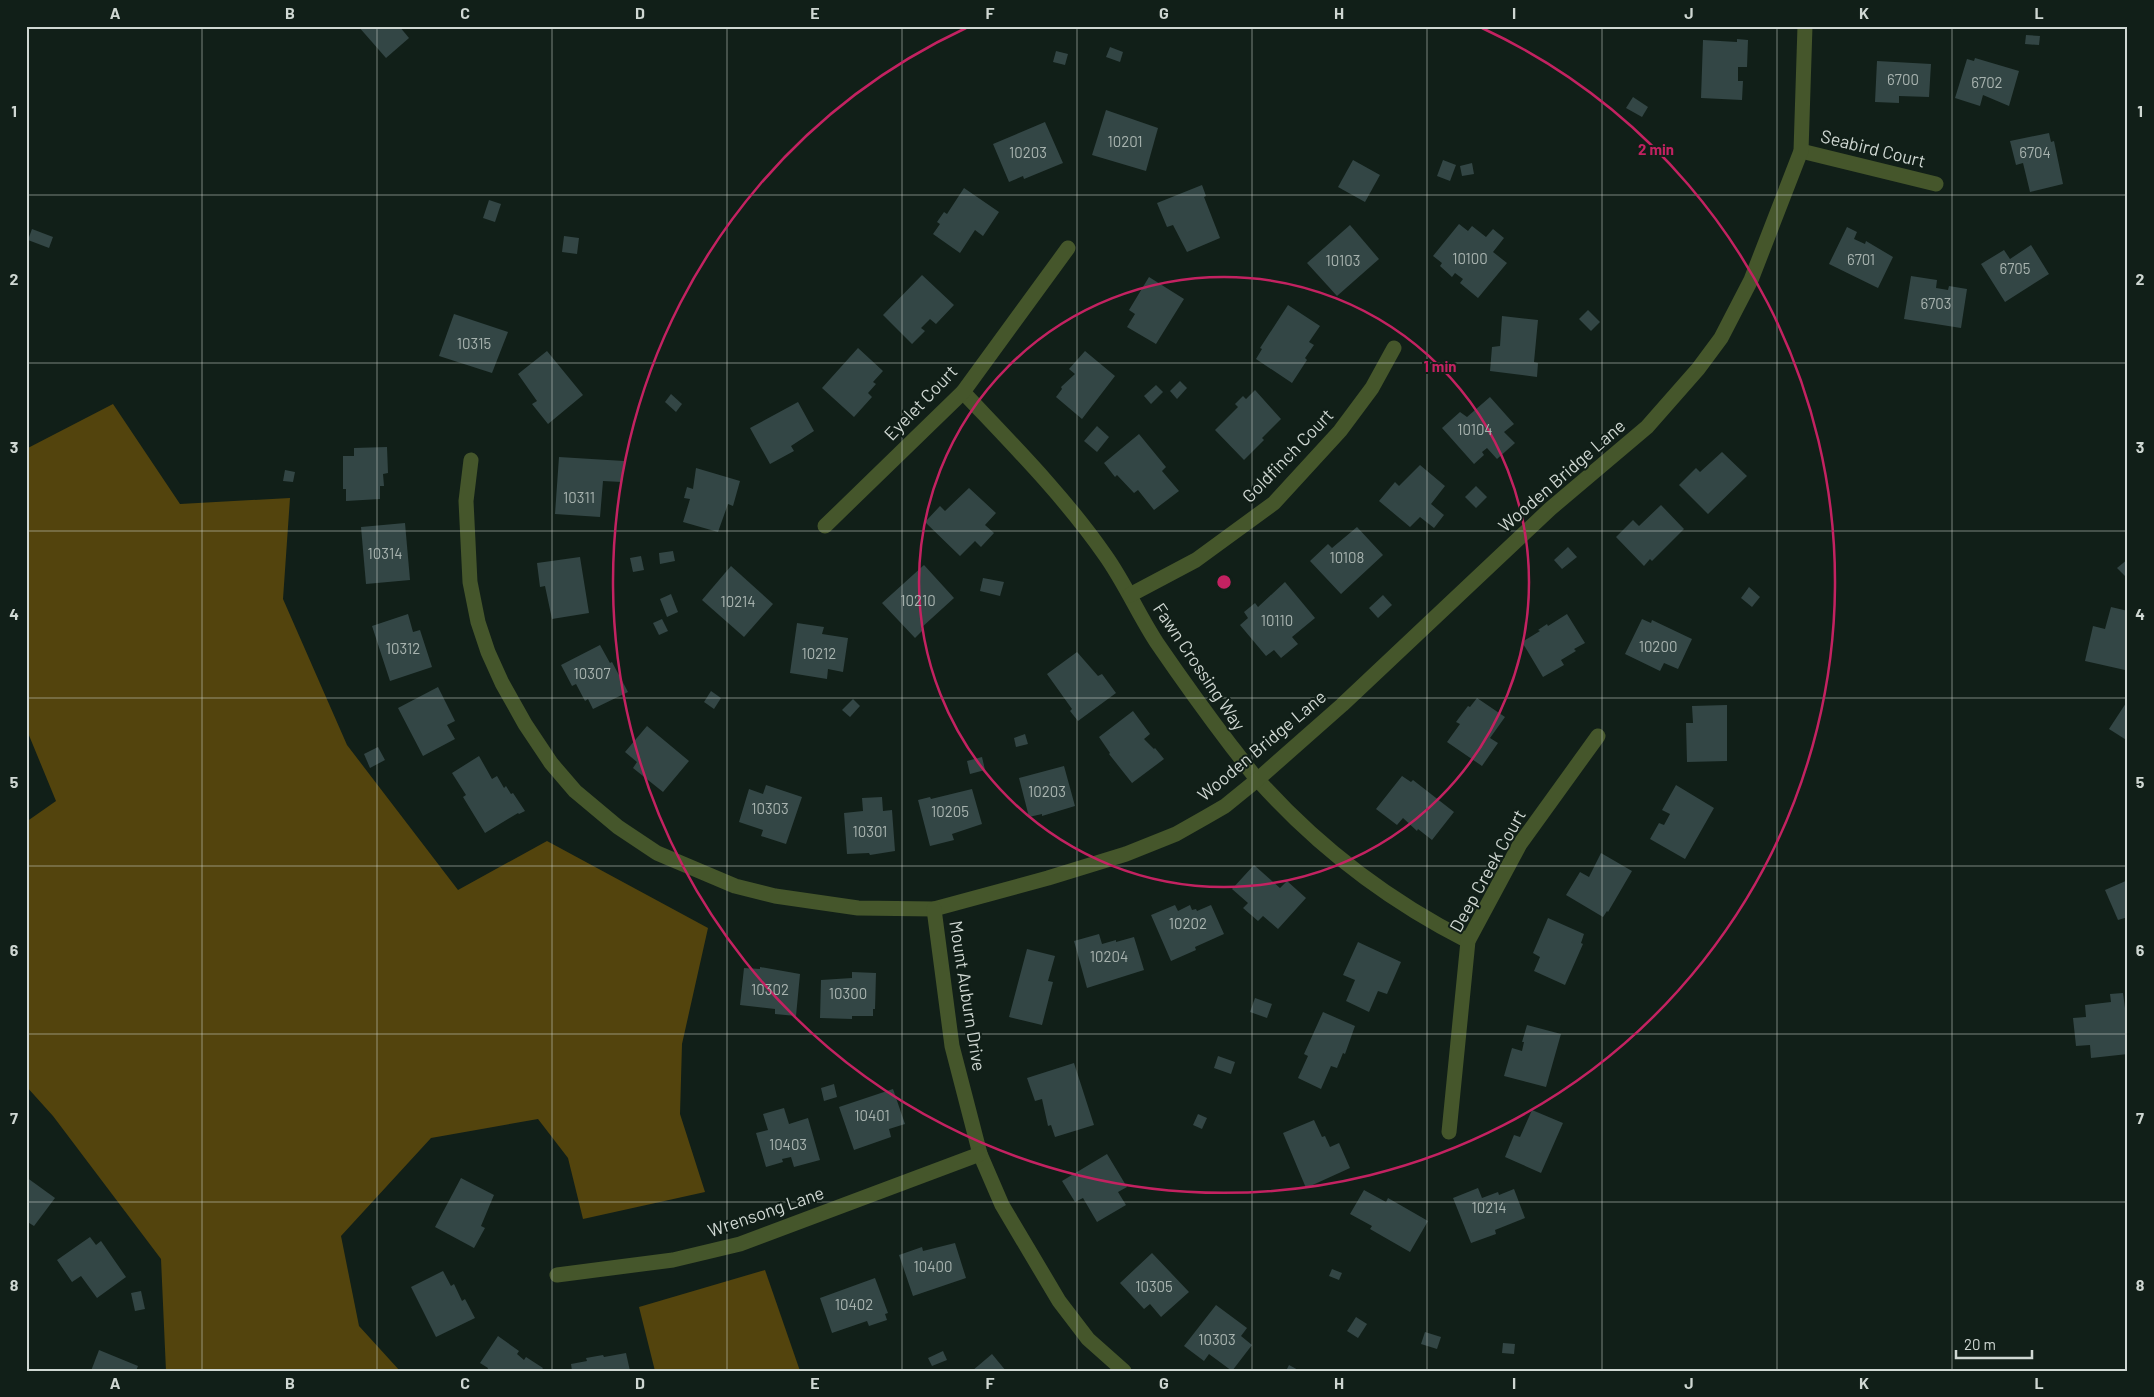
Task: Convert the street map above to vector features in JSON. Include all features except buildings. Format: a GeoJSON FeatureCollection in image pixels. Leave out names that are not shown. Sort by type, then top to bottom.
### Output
{"type":"FeatureCollection","features":[{"type":"Feature","properties":{"kind":"street","name":"Wooden Bridge Lane"},"geometry":{"type":"LineString","coordinates":[[470,460],[466,501],[470,582],[478,622],[488,652],[502,683],[524,724],[551,763],[575,791],[618,827],[657,853],[735,886],[775,896],[858,908],[934,909],[1048,878],[1126,854],[1176,834],[1225,806],[1257,780],[1342,705],[1550,510],[1647,427],[1698,369],[1721,338],[1751,280],[1801,151],[1805,26]]}},
{"type":"Feature","properties":{"kind":"street","name":"Seabird Court"},"geometry":{"type":"LineString","coordinates":[[1801,151],[1936,184]]}},
{"type":"Feature","properties":{"kind":"street","name":"Eyelet Court"},"geometry":{"type":"LineString","coordinates":[[825,526],[963,392],[1068,248]]}},
{"type":"Feature","properties":{"kind":"street","name":"Goldfinch Court"},"geometry":{"type":"LineString","coordinates":[[1130,595],[1196,560],[1274,503],[1340,431],[1372,388],[1394,348]]}},
{"type":"Feature","properties":{"kind":"street","name":"Fawn Crossing Way"},"geometry":{"type":"LineString","coordinates":[[963,392],[1069,508],[1105,555],[1157,642],[1211,720],[1257,780],[1301,823],[1355,870],[1388,894],[1439,926],[1468,941]]}},
{"type":"Feature","properties":{"kind":"street","name":"Deep Creek Court"},"geometry":{"type":"LineString","coordinates":[[1449,1132],[1468,941],[1520,844],[1598,736]]}},
{"type":"Feature","properties":{"kind":"street","name":"Mount Auburn Drive"},"geometry":{"type":"LineString","coordinates":[[934,909],[952,1046],[980,1154],[1002,1205],[1059,1301],[1088,1339],[1124,1371]]}},
{"type":"Feature","properties":{"kind":"street","name":"Wrensong Lane"},"geometry":{"type":"LineString","coordinates":[[556,1275],[672,1260],[740,1244],[980,1154]]}},
{"type":"Feature","properties":{"kind":"shaded area"},"geometry":{"type":"Polygon","coordinates":[[[113,404],[180,504],[290,498],[283,599],[347,745],[458,890],[547,841],[708,928],[682,1044],[680,1114],[705,1192],[583,1219],[568,1158],[538,1119],[431,1138],[341,1236],[359,1326],[400,1371],[166,1371],[161,1259],[53,1116],[26,1086],[26,822],[56,801],[26,728],[26,449],[113,404]]]}},
{"type":"Feature","properties":{"kind":"shaded area"},"geometry":{"type":"Polygon","coordinates":[[[765,1270],[800,1371],[655,1371],[639,1307],[765,1270]]]}}]}
